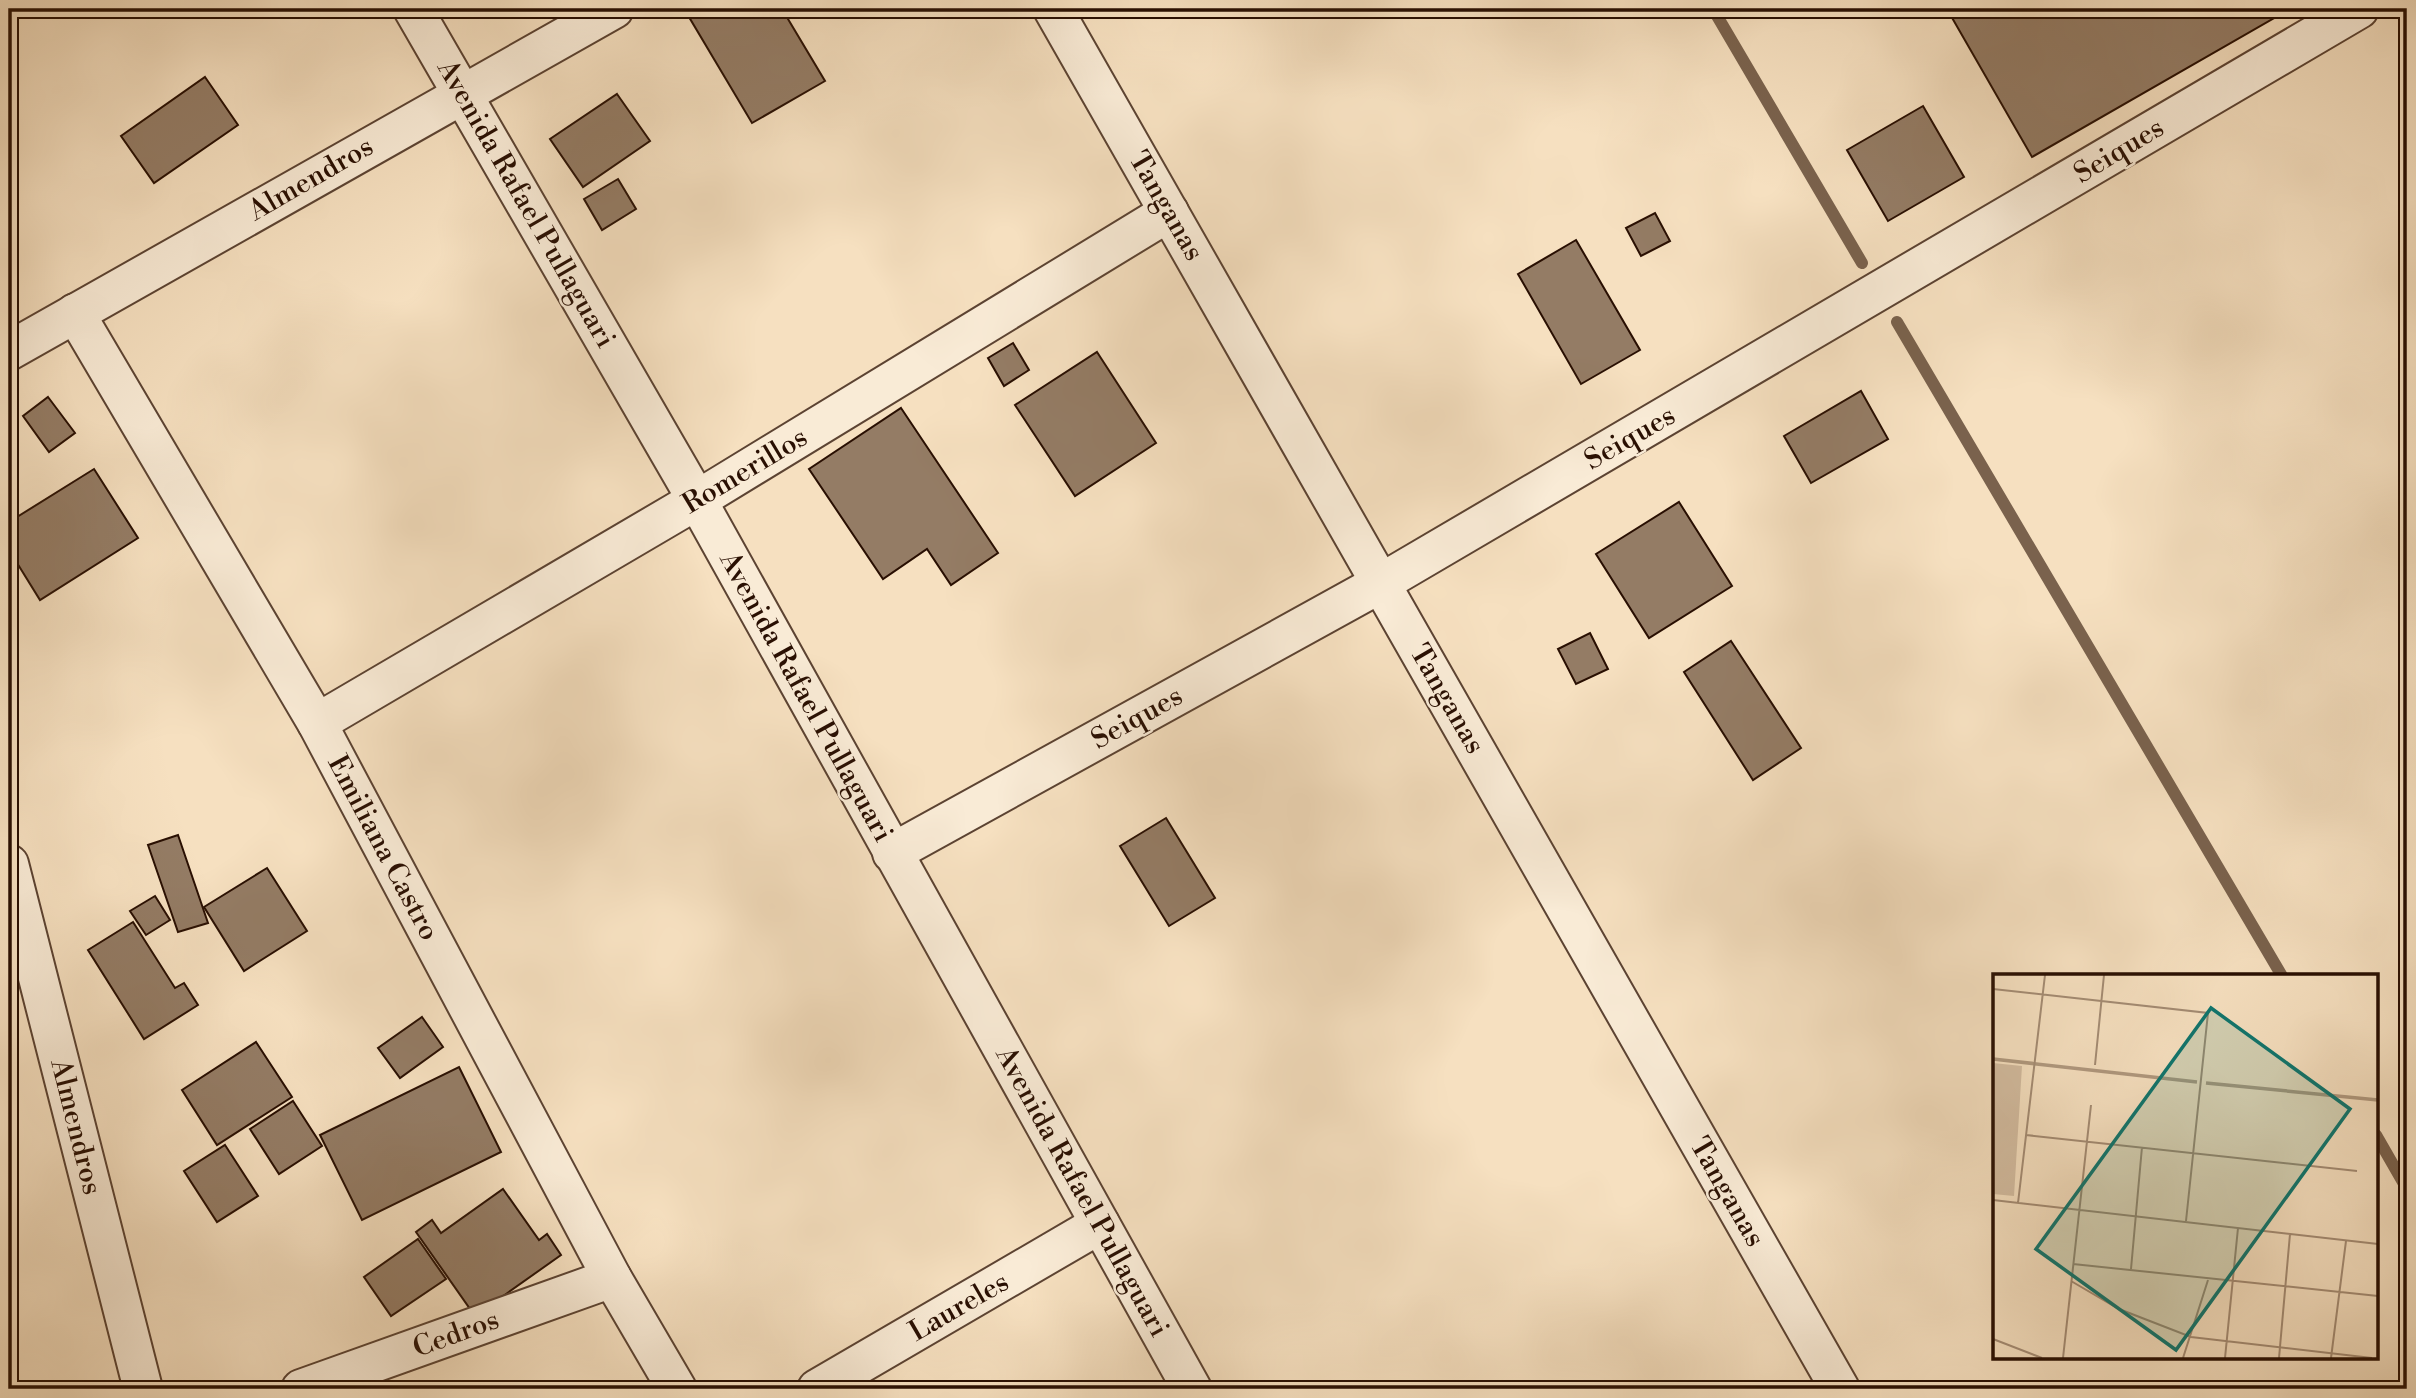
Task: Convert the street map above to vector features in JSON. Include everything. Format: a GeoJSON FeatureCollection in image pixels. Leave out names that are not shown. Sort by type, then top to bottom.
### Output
{"type":"FeatureCollection","features":[{"type":"Feature","properties":{"kind":"street","name":"Avenida Rafael Pullaguari"},"geometry":{"type":"LineString","coordinates":[[413,9],[697,500],[1192,1389]]}},
{"type":"Feature","properties":{"kind":"street","name":"Almendros"},"geometry":{"type":"LineString","coordinates":[[9,351],[461,93],[614,9]]}},
{"type":"Feature","properties":{"kind":"street","name":"Tanganas"},"geometry":{"type":"LineString","coordinates":[[1053,9],[1840,1389]]}},
{"type":"Feature","properties":{"kind":"street","name":"Seiques"},"geometry":{"type":"LineString","coordinates":[[892,853],[1381,583],[2359,9]]}},
{"type":"Feature","properties":{"kind":"street","name":"Romerillos"},"geometry":{"type":"LineString","coordinates":[[317,723],[697,500],[1169,212]]}},
{"type":"Feature","properties":{"kind":"street","name":"Emiliana Castro"},"geometry":{"type":"LineString","coordinates":[[75,313],[317,723],[612,1278],[677,1389]]}},
{"type":"Feature","properties":{"kind":"street","name":"Almendros"},"geometry":{"type":"LineString","coordinates":[[9,864],[143,1389]]}},
{"type":"Feature","properties":{"kind":"street","name":"Laureles"},"geometry":{"type":"LineString","coordinates":[[817,1389],[1100,1224]]}},
{"type":"Feature","properties":{"kind":"street","name":"Cedros"},"geometry":{"type":"LineString","coordinates":[[301,1389],[612,1278]]}},
{"type":"Feature","properties":{"kind":"building"},"geometry":{"type":"Polygon","coordinates":[[[703,9],[782,9],[825,81],[752,123],[689,17],[703,9]]]}},
{"type":"Feature","properties":{"kind":"building"},"geometry":{"type":"Polygon","coordinates":[[[1947,9],[2290,9],[2032,157],[1947,9]]]}},
{"type":"Feature","properties":{"kind":"building"},"geometry":{"type":"Polygon","coordinates":[[[205,77],[238,125],[154,183],[121,136],[205,77]]]}},
{"type":"Feature","properties":{"kind":"building"},"geometry":{"type":"Polygon","coordinates":[[[617,94],[650,141],[583,187],[550,139],[617,94]]]}},
{"type":"Feature","properties":{"kind":"building"},"geometry":{"type":"Polygon","coordinates":[[[1923,106],[1964,177],[1888,221],[1847,150],[1923,106]]]}},
{"type":"Feature","properties":{"kind":"building"},"geometry":{"type":"Polygon","coordinates":[[[618,179],[636,209],[602,230],[584,199],[618,179]]]}},
{"type":"Feature","properties":{"kind":"building"},"geometry":{"type":"Polygon","coordinates":[[[1655,213],[1670,241],[1641,256],[1626,228],[1655,213]]]}},
{"type":"Feature","properties":{"kind":"building"},"geometry":{"type":"Polygon","coordinates":[[[1576,240],[1640,350],[1581,384],[1518,274],[1576,240]]]}},
{"type":"Feature","properties":{"kind":"building"},"geometry":{"type":"Polygon","coordinates":[[[1013,343],[1029,370],[1004,386],[988,358],[1013,343]]]}},
{"type":"Feature","properties":{"kind":"building"},"geometry":{"type":"Polygon","coordinates":[[[1097,352],[1156,443],[1075,496],[1015,405],[1097,352]]]}},
{"type":"Feature","properties":{"kind":"building"},"geometry":{"type":"Polygon","coordinates":[[[1861,391],[1888,439],[1811,483],[1784,436],[1861,391]]]}},
{"type":"Feature","properties":{"kind":"building"},"geometry":{"type":"Polygon","coordinates":[[[48,397],[75,433],[49,452],[23,416],[48,397]]]}},
{"type":"Feature","properties":{"kind":"building"},"geometry":{"type":"Polygon","coordinates":[[[901,408],[998,553],[951,585],[927,549],[883,579],[809,469],[901,408]]]}},
{"type":"Feature","properties":{"kind":"building"},"geometry":{"type":"Polygon","coordinates":[[[94,469],[138,538],[40,600],[9,550],[9,522],[94,469]]]}},
{"type":"Feature","properties":{"kind":"building"},"geometry":{"type":"Polygon","coordinates":[[[1679,502],[1732,586],[1649,638],[1596,554],[1679,502]]]}},
{"type":"Feature","properties":{"kind":"building"},"geometry":{"type":"Polygon","coordinates":[[[1590,633],[1608,669],[1576,684],[1558,649],[1590,633]]]}},
{"type":"Feature","properties":{"kind":"building"},"geometry":{"type":"Polygon","coordinates":[[[1731,641],[1801,748],[1753,780],[1684,672],[1731,641]]]}},
{"type":"Feature","properties":{"kind":"building"},"geometry":{"type":"Polygon","coordinates":[[[1166,818],[1215,898],[1169,926],[1120,846],[1166,818]]]}},
{"type":"Feature","properties":{"kind":"building"},"geometry":{"type":"Polygon","coordinates":[[[178,835],[208,923],[178,932],[148,845],[178,835]]]}},
{"type":"Feature","properties":{"kind":"building"},"geometry":{"type":"Polygon","coordinates":[[[267,868],[307,931],[244,971],[204,907],[267,868]]]}},
{"type":"Feature","properties":{"kind":"building"},"geometry":{"type":"Polygon","coordinates":[[[155,896],[170,920],[146,935],[130,911],[155,896]]]}},
{"type":"Feature","properties":{"kind":"building"},"geometry":{"type":"Polygon","coordinates":[[[133,922],[175,988],[184,983],[198,1005],[144,1039],[88,950],[133,922]]]}},
{"type":"Feature","properties":{"kind":"building"},"geometry":{"type":"Polygon","coordinates":[[[422,1017],[443,1047],[400,1078],[378,1048],[422,1017]]]}},
{"type":"Feature","properties":{"kind":"building"},"geometry":{"type":"Polygon","coordinates":[[[256,1042],[292,1097],[217,1145],[182,1090],[256,1042]]]}},
{"type":"Feature","properties":{"kind":"building"},"geometry":{"type":"Polygon","coordinates":[[[459,1067],[501,1152],[362,1220],[320,1135],[459,1067]]]}},
{"type":"Feature","properties":{"kind":"building"},"geometry":{"type":"Polygon","coordinates":[[[293,1101],[322,1146],[279,1174],[250,1129],[293,1101]]]}},
{"type":"Feature","properties":{"kind":"building"},"geometry":{"type":"Polygon","coordinates":[[[225,1145],[258,1196],[217,1222],[184,1171],[225,1145]]]}},
{"type":"Feature","properties":{"kind":"building"},"geometry":{"type":"Polygon","coordinates":[[[503,1189],[539,1240],[547,1234],[561,1255],[475,1316],[416,1232],[432,1220],[441,1233],[503,1189]]]}},
{"type":"Feature","properties":{"kind":"building"},"geometry":{"type":"Polygon","coordinates":[[[418,1239],[446,1279],[391,1316],[364,1277],[418,1239]]]}},
{"type":"Feature","properties":{"kind":"waterway"},"geometry":{"type":"LineString","coordinates":[[1713,9],[1862,263]]}},
{"type":"Feature","properties":{"kind":"waterway"},"geometry":{"type":"LineString","coordinates":[[1897,322],[2281,974]]}},
{"type":"Feature","properties":{"kind":"waterway"},"geometry":{"type":"LineString","coordinates":[[2378,1138],[2407,1189]]}}]}
